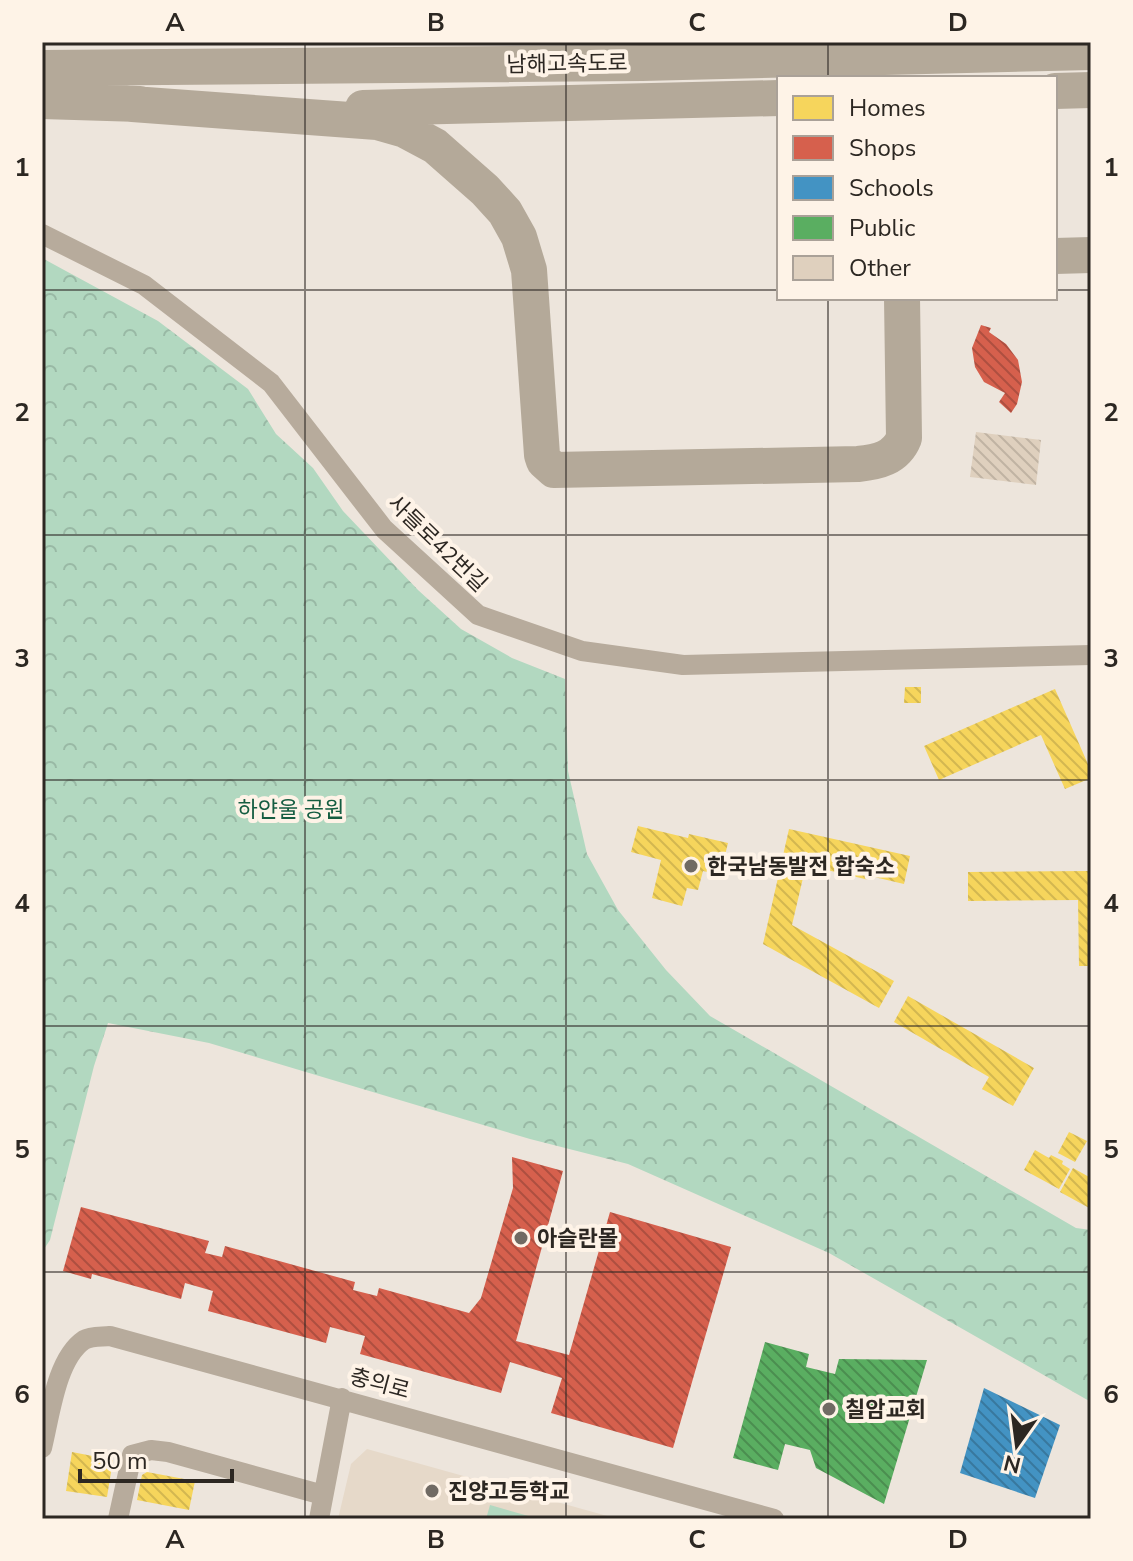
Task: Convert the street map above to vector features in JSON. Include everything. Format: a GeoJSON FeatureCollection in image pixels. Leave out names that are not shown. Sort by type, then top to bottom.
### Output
{"type":"FeatureCollection","features":[{"type":"Feature","properties":{"kind":"highway","name":"남해고속도로"},"geometry":{"type":"LineString","coordinates":[[42,68],[642,63],[1091,52]]}},
{"type":"Feature","properties":{"kind":"highway"},"geometry":{"type":"LineString","coordinates":[[1057,91],[1091,90]]}},
{"type":"Feature","properties":{"kind":"highway"},"geometry":{"type":"LineString","coordinates":[[42,101],[324,109],[777,98]]}},
{"type":"Feature","properties":{"kind":"highway"},"geometry":{"type":"LineString","coordinates":[[119,103],[377,122],[405,130],[435,146],[460,167],[505,212],[519,237],[529,270],[542,455],[554,470],[858,464],[875,462],[891,455],[899,449],[904,438],[902,300]]}},
{"type":"Feature","properties":{"kind":"highway"},"geometry":{"type":"LineString","coordinates":[[1057,256],[1091,255]]}},
{"type":"Feature","properties":{"kind":"street","name":"사들로42번길"},"geometry":{"type":"LineString","coordinates":[[42,234],[144,285],[271,383],[384,529],[478,615],[582,651],[683,665],[1091,655]]}},
{"type":"Feature","properties":{"kind":"street","name":"충의로"},"geometry":{"type":"LineString","coordinates":[[42,1448],[69,1356],[86,1339],[110,1336],[774,1519]]}},
{"type":"Feature","properties":{"kind":"street"},"geometry":{"type":"LineString","coordinates":[[319,1519],[342,1398]]}},
{"type":"Feature","properties":{"kind":"street"},"geometry":{"type":"LineString","coordinates":[[118,1519],[132,1455],[151,1450],[209,1462],[323,1495]]}},
{"type":"Feature","properties":{"kind":"shaded area","name":"진양고등학교"},"geometry":{"type":"Polygon","coordinates":[[[367,1449],[618,1519],[338,1519],[351,1464],[367,1449]]]}},
{"type":"Feature","properties":{"kind":"green space","name":"하얀울 공원"},"geometry":{"type":"Polygon","coordinates":[[[42,258],[158,321],[248,389],[276,434],[313,468],[343,511],[418,590],[461,629],[512,658],[565,679],[568,771],[587,854],[618,910],[666,970],[710,1016],[1076,1228],[1091,1230],[1091,1402],[829,1253],[628,1164],[530,1139],[209,1043],[108,1023],[94,1066],[50,1240],[42,1252],[42,258]]]}},
{"type":"Feature","properties":{"kind":"green space"},"geometry":{"type":"Polygon","coordinates":[[[490,1505],[539,1519],[486,1519],[490,1505]]]}},
{"type":"Feature","properties":{"kind":"building: Homes"},"geometry":{"type":"Polygon","coordinates":[[[905,687],[921,687],[921,703],[904,703],[905,687]]]}},
{"type":"Feature","properties":{"kind":"building: Homes"},"geometry":{"type":"Polygon","coordinates":[[[1055,689],[1091,771],[1091,778],[1065,789],[1041,735],[939,780],[924,746],[1055,689]]]}},
{"type":"Feature","properties":{"kind":"building: Homes","name":"한국남동발전 합숙소"},"geometry":{"type":"Polygon","coordinates":[[[638,826],[688,838],[689,834],[728,843],[720,875],[703,871],[698,890],[687,888],[682,906],[652,898],[661,860],[631,852],[638,826]]]}},
{"type":"Feature","properties":{"kind":"building: Homes"},"geometry":{"type":"Polygon","coordinates":[[[789,829],[910,856],[904,884],[870,876],[869,880],[806,865],[792,925],[894,981],[879,1008],[763,944],[789,829]]]}},
{"type":"Feature","properties":{"kind":"building: Homes"},"geometry":{"type":"Polygon","coordinates":[[[1091,871],[1091,966],[1079,966],[1078,900],[968,901],[968,872],[1091,871]]]}},
{"type":"Feature","properties":{"kind":"building: Homes"},"geometry":{"type":"Polygon","coordinates":[[[908,996],[1034,1068],[1013,1106],[982,1089],[989,1077],[894,1022],[908,996]]]}},
{"type":"Feature","properties":{"kind":"building: Homes"},"geometry":{"type":"Polygon","coordinates":[[[1069,1132],[1087,1141],[1075,1162],[1058,1153],[1069,1132]]]}},
{"type":"Feature","properties":{"kind":"building: Homes"},"geometry":{"type":"Polygon","coordinates":[[[1035,1150],[1063,1161],[1062,1164],[1070,1169],[1059,1189],[1024,1170],[1035,1150]]]}},
{"type":"Feature","properties":{"kind":"building: Homes"},"geometry":{"type":"Polygon","coordinates":[[[1073,1168],[1091,1178],[1091,1209],[1060,1192],[1073,1168]]]}},
{"type":"Feature","properties":{"kind":"building: Homes"},"geometry":{"type":"Polygon","coordinates":[[[72,1452],[113,1460],[107,1497],[66,1491],[72,1452]]]}},
{"type":"Feature","properties":{"kind":"building: Homes"},"geometry":{"type":"Polygon","coordinates":[[[147,1472],[195,1481],[189,1510],[137,1500],[142,1475],[147,1472]]]}},
{"type":"Feature","properties":{"kind":"building: Shops"},"geometry":{"type":"Polygon","coordinates":[[[981,325],[991,328],[989,332],[1006,344],[1018,360],[1022,382],[1017,404],[1011,413],[999,402],[1005,393],[984,382],[975,367],[972,348],[981,325]]]}},
{"type":"Feature","properties":{"kind":"building: Shops"},"geometry":{"type":"Polygon","coordinates":[[[512,1157],[563,1171],[516,1341],[569,1355],[610,1212],[731,1247],[673,1448],[551,1413],[562,1378],[510,1362],[501,1393],[360,1354],[365,1336],[330,1327],[326,1343],[208,1311],[213,1291],[185,1283],[181,1299],[92,1274],[91,1279],[63,1271],[81,1207],[209,1241],[205,1253],[222,1257],[225,1246],[355,1282],[353,1290],[377,1296],[379,1288],[469,1313],[481,1298],[513,1188],[512,1157]]]}},
{"type":"Feature","properties":{"kind":"building: Schools"},"geometry":{"type":"Polygon","coordinates":[[[984,1388],[1060,1425],[1035,1498],[960,1473],[984,1388]]]}},
{"type":"Feature","properties":{"kind":"building: Public","name":"칠암교회"},"geometry":{"type":"Polygon","coordinates":[[[765,1342],[809,1354],[806,1367],[835,1374],[839,1359],[927,1360],[884,1504],[816,1468],[810,1450],[785,1444],[778,1470],[733,1458],[765,1342]]]}},
{"type":"Feature","properties":{"kind":"building: Other"},"geometry":{"type":"Polygon","coordinates":[[[976,432],[1041,440],[1036,485],[970,477],[976,432]]]}},
{"type":"Feature","properties":{"kind":"place","name":"한국남동발전 합숙소"},"geometry":{"type":"Point","coordinates":[691,866]}},
{"type":"Feature","properties":{"kind":"place","name":"아슬란몰"},"geometry":{"type":"Point","coordinates":[521,1238]}},
{"type":"Feature","properties":{"kind":"place","name":"칠암교회"},"geometry":{"type":"Point","coordinates":[829,1409]}},
{"type":"Feature","properties":{"kind":"place","name":"진양고등학교"},"geometry":{"type":"Point","coordinates":[432,1491]}}]}
